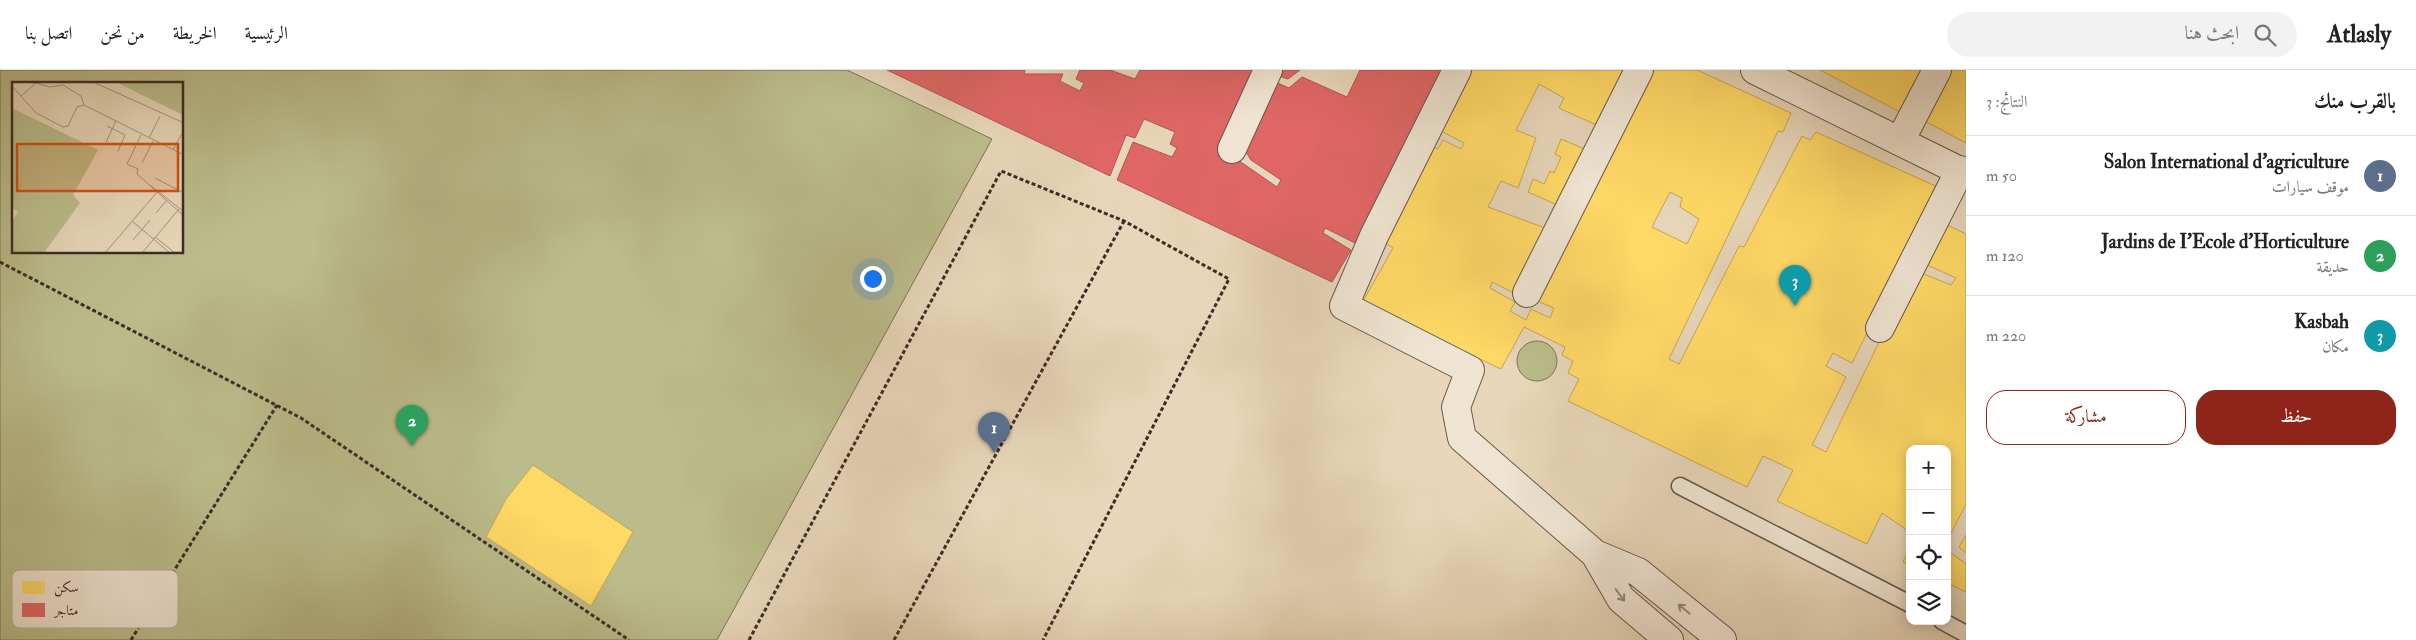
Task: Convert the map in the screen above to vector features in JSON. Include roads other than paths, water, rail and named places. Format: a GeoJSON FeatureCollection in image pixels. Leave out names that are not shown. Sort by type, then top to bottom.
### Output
{"type":"FeatureCollection","features":[{"type":"Feature","properties":{"kind":"street"},"geometry":{"type":"LineString","coordinates":[[1232,149],[1268,70]]}},
{"type":"Feature","properties":{"kind":"street"},"geometry":{"type":"LineString","coordinates":[[1457,70],[1374,236],[1344,306],[1470,370],[1456,407],[1462,438],[1595,554],[1638,572],[1719,639]]}},
{"type":"Feature","properties":{"kind":"street"},"geometry":{"type":"LineString","coordinates":[[1527,293],[1639,70]]}},
{"type":"Feature","properties":{"kind":"street"},"geometry":{"type":"LineString","coordinates":[[1754,70],[1963,172],[1880,328]]}},
{"type":"Feature","properties":{"kind":"street"},"geometry":{"type":"LineString","coordinates":[[1900,141],[1936,70]]}},
{"type":"Feature","properties":{"kind":"street"},"geometry":{"type":"LineString","coordinates":[[1595,554],[1621,599],[1669,640]]}},
{"type":"Feature","properties":{"kind":"lane"},"geometry":{"type":"LineString","coordinates":[[1680,486],[1906,602]]}},
{"type":"Feature","properties":{"kind":"lane"},"geometry":{"type":"LineString","coordinates":[[1949,625],[1966,634]]}},
{"type":"Feature","properties":{"kind":"place","name":"Kasbah"},"geometry":{"type":"Point","coordinates":[1795,306]}},
{"type":"Feature","properties":{"kind":"place","name":"Jardins de I'Ecole d'Horticulture"},"geometry":{"type":"Point","coordinates":[412,446]}},
{"type":"Feature","properties":{"kind":"place","name":"Salon International d'agriculture"},"geometry":{"type":"Point","coordinates":[994,453]}}]}
